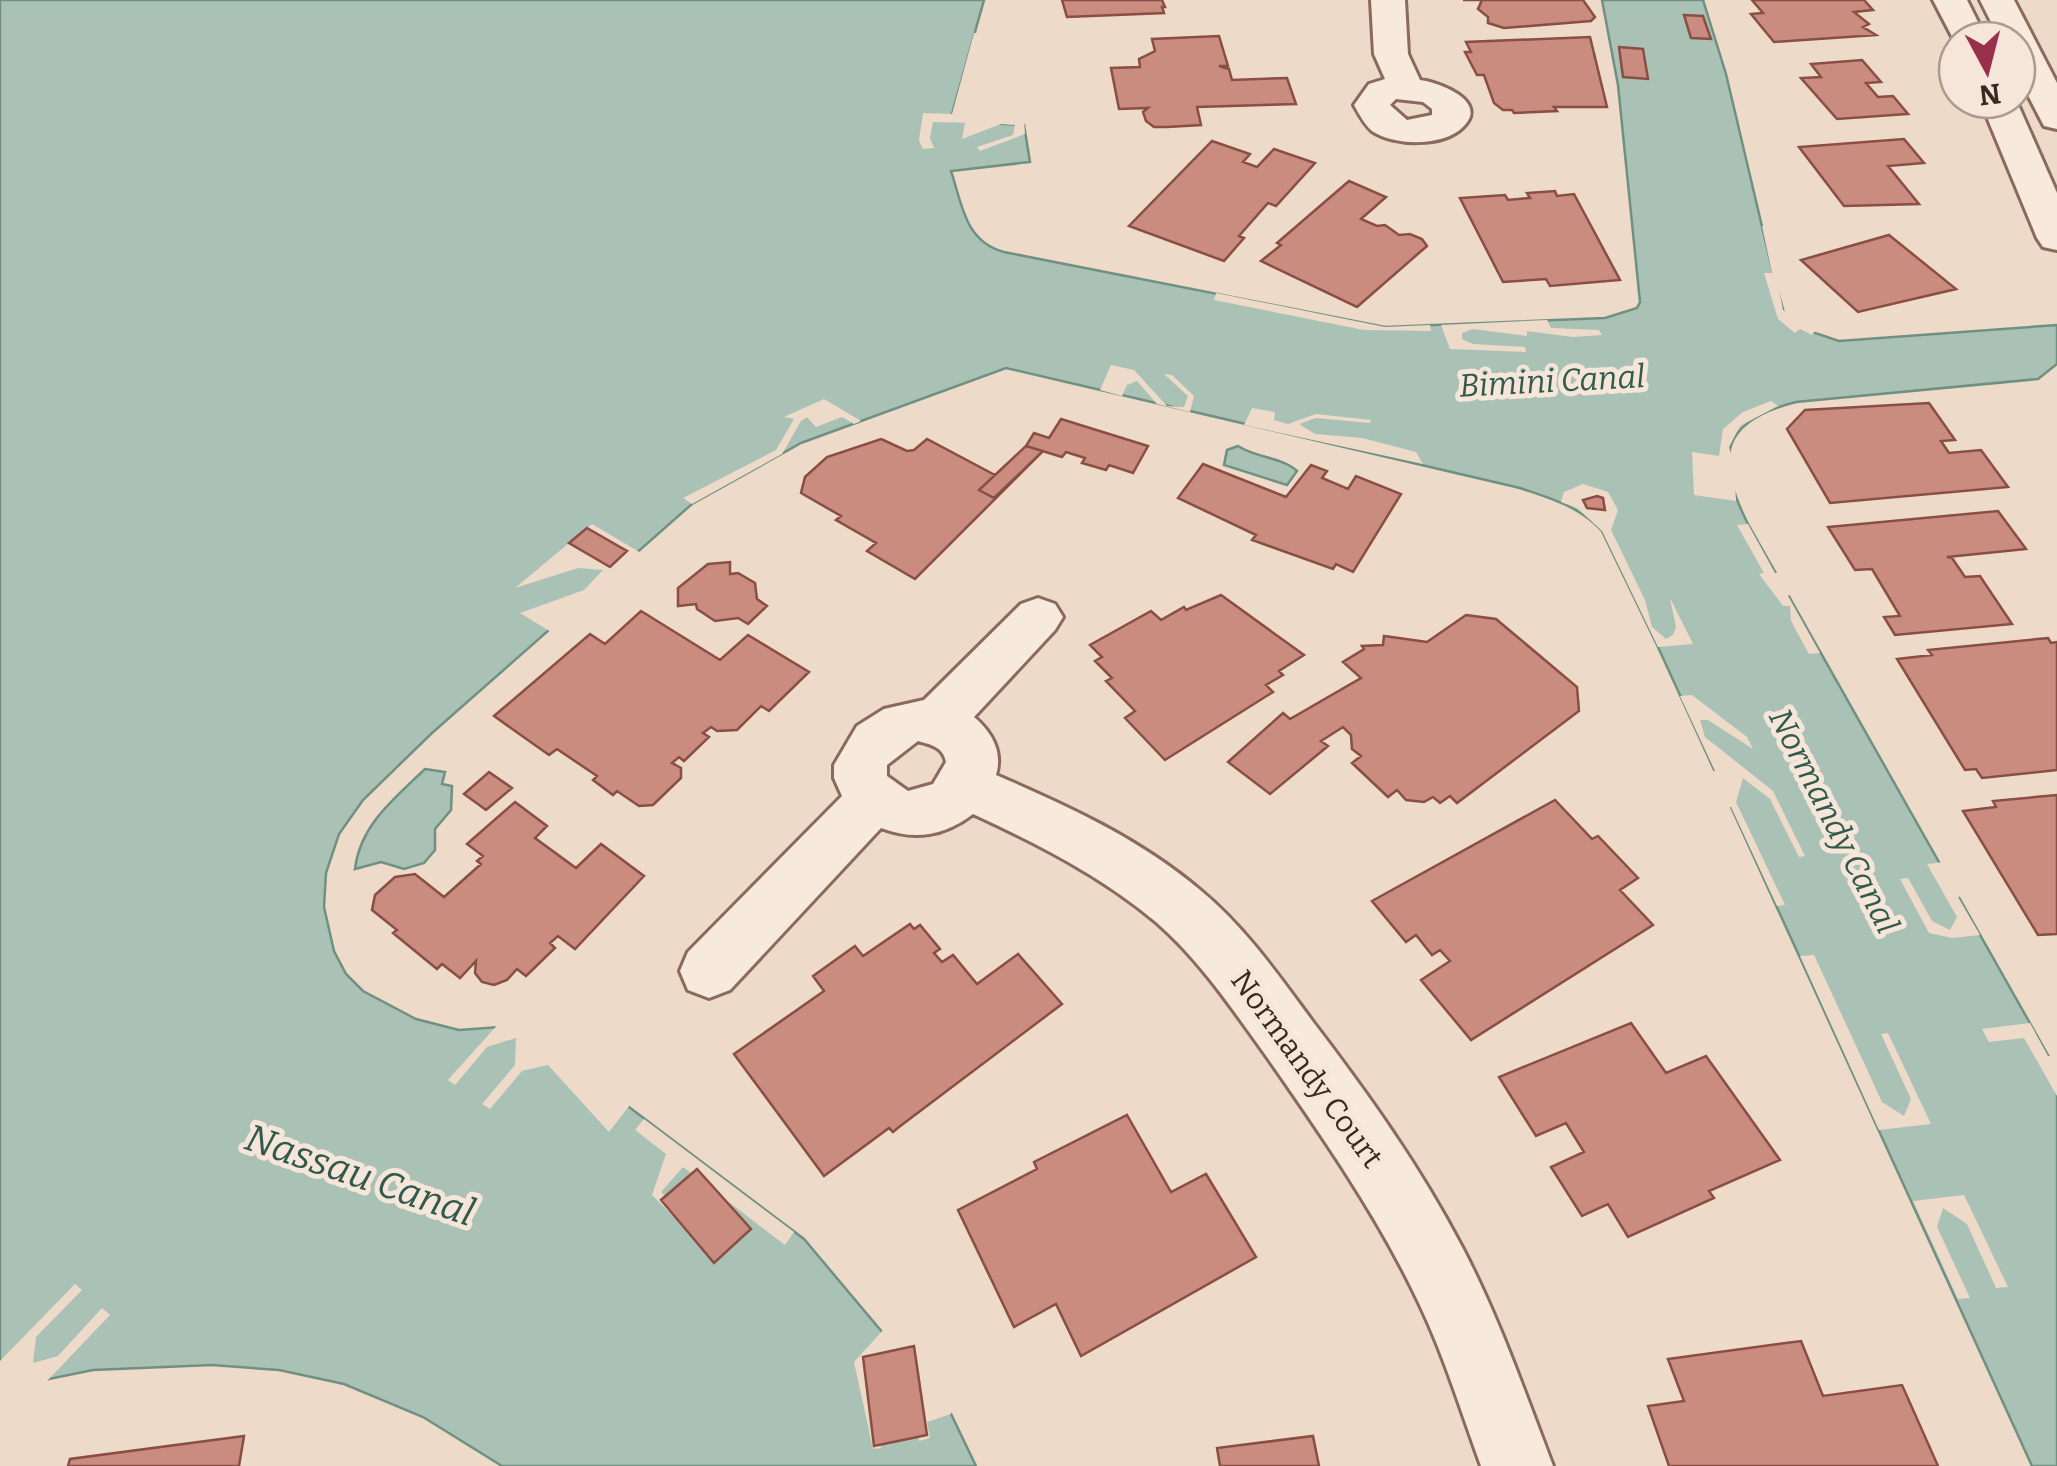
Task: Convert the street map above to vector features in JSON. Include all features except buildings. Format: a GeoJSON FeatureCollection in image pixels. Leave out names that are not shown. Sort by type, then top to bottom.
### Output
{"type":"FeatureCollection","features":[{"type":"Feature","properties":{"kind":"street"},"geometry":{"type":"LineString","coordinates":[[1388,0],[1391,54],[1406,87],[1443,98],[1462,127]]}},
{"type":"Feature","properties":{"kind":"street"},"geometry":{"type":"LineString","coordinates":[[1997,0],[2057,118]]}},
{"type":"Feature","properties":{"kind":"street"},"geometry":{"type":"LineString","coordinates":[[2007,120],[2057,238]]}},
{"type":"Feature","properties":{"kind":"street"},"geometry":{"type":"LineString","coordinates":[[936,721],[1038,617]]}},
{"type":"Feature","properties":{"kind":"street"},"geometry":{"type":"LineString","coordinates":[[936,721],[954,728],[974,755],[968,787],[955,801],[938,810],[898,811],[875,798],[862,776],[862,760],[869,744],[898,723],[936,721]]}},
{"type":"Feature","properties":{"kind":"street","name":"Normandy Court"},"geometry":{"type":"LineString","coordinates":[[968,787],[1038,818],[1115,860],[1176,904],[1214,943],[1317,1076],[1392,1188],[1440,1275],[1477,1358],[1517,1466]]}},
{"type":"Feature","properties":{"kind":"street"},"geometry":{"type":"LineString","coordinates":[[709,971],[875,798]]}},
{"type":"Feature","properties":{"kind":"water"},"geometry":{"type":"Polygon","coordinates":[[[0,0],[984,0],[950,121],[1024,125],[1030,162],[951,171],[967,220],[981,240],[1004,252],[1385,327],[1605,318],[1637,308],[1640,302],[1618,85],[1602,0],[1703,0],[1726,74],[1784,313],[1797,327],[1839,341],[2057,325],[2057,364],[2038,379],[1796,402],[1771,410],[1739,431],[1728,461],[1737,500],[1748,524],[2057,1071],[2057,1466],[2032,1466],[1602,531],[1574,509],[1520,488],[1006,368],[801,443],[692,504],[432,733],[363,800],[339,834],[326,873],[324,907],[334,951],[346,974],[363,991],[416,1019],[459,1030],[500,1027],[629,1107],[804,1239],[951,1414],[976,1466],[502,1466],[423,1417],[344,1384],[279,1370],[212,1365],[93,1370],[0,1389],[0,0]]]}},
{"type":"Feature","properties":{"kind":"water"},"geometry":{"type":"Polygon","coordinates":[[[1238,446],[1297,471],[1287,485],[1224,465],[1227,450],[1238,446]]]}},
{"type":"Feature","properties":{"kind":"water"},"geometry":{"type":"Polygon","coordinates":[[[425,769],[445,772],[442,784],[452,786],[451,810],[435,829],[435,850],[424,863],[404,869],[381,862],[355,869],[371,826],[425,769]]]}},
{"type":"Feature","properties":{"kind":"pier"},"geometry":{"type":"Polygon","coordinates":[[[974,33],[979,33],[957,117],[1024,120],[1025,134],[980,151],[977,147],[1013,135],[1015,125],[1001,124],[962,139],[965,123],[933,122],[930,138],[934,148],[923,149],[919,140],[923,113],[952,114],[974,33]]]}},
{"type":"Feature","properties":{"kind":"pier"},"geometry":{"type":"Polygon","coordinates":[[[1762,226],[1767,226],[1783,310],[1815,331],[1812,335],[1800,329],[1795,333],[1778,319],[1764,273],[1772,273],[1762,226]]]}},
{"type":"Feature","properties":{"kind":"pier"},"geometry":{"type":"Polygon","coordinates":[[[1216,293],[1385,327],[1430,325],[1431,331],[1364,330],[1214,300],[1216,293]]]}},
{"type":"Feature","properties":{"kind":"pier"},"geometry":{"type":"Polygon","coordinates":[[[1547,320],[1551,328],[1599,330],[1602,335],[1573,337],[1527,331],[1527,336],[1473,329],[1462,333],[1462,339],[1473,344],[1525,347],[1526,352],[1450,349],[1441,325],[1547,320]]]}},
{"type":"Feature","properties":{"kind":"pier"},"geometry":{"type":"Polygon","coordinates":[[[1111,365],[1134,370],[1167,406],[1184,407],[1188,396],[1164,374],[1172,375],[1194,396],[1190,412],[1157,404],[1137,381],[1127,385],[1122,396],[1100,390],[1111,365]]]}},
{"type":"Feature","properties":{"kind":"pier"},"geometry":{"type":"Polygon","coordinates":[[[824,399],[861,421],[854,424],[842,417],[816,427],[807,417],[782,454],[692,504],[683,498],[776,450],[794,419],[784,417],[824,399]]]}},
{"type":"Feature","properties":{"kind":"pier"},"geometry":{"type":"Polygon","coordinates":[[[1771,401],[1778,406],[1740,426],[1729,447],[1738,479],[1736,501],[1694,495],[1692,452],[1719,456],[1723,429],[1743,412],[1771,401]]]}},
{"type":"Feature","properties":{"kind":"pier"},"geometry":{"type":"Polygon","coordinates":[[[1252,408],[1275,412],[1274,420],[1288,424],[1316,414],[1371,420],[1370,423],[1316,418],[1299,424],[1315,434],[1362,438],[1416,452],[1423,464],[1244,425],[1252,408]]]}},
{"type":"Feature","properties":{"kind":"pier"},"geometry":{"type":"Polygon","coordinates":[[[1583,484],[1608,492],[1618,510],[1611,530],[1645,600],[1652,627],[1666,639],[1673,635],[1676,627],[1670,598],[1693,644],[1658,647],[1602,531],[1577,508],[1561,502],[1564,492],[1583,484]]]}},
{"type":"Feature","properties":{"kind":"pier"},"geometry":{"type":"Polygon","coordinates":[[[592,524],[641,553],[551,632],[520,613],[584,590],[603,570],[578,568],[515,588],[592,524]]]}},
{"type":"Feature","properties":{"kind":"pier"},"geometry":{"type":"Polygon","coordinates":[[[1748,524],[1775,573],[1781,573],[1792,593],[1788,596],[1820,653],[1809,654],[1791,621],[1790,606],[1783,606],[1759,574],[1764,573],[1737,525],[1748,524]]]}},
{"type":"Feature","properties":{"kind":"pier"},"geometry":{"type":"Polygon","coordinates":[[[1692,695],[1747,737],[1753,749],[1708,720],[1700,720],[1705,737],[1773,791],[1805,856],[1799,857],[1770,799],[1743,778],[1736,802],[1785,905],[1777,906],[1731,807],[1725,807],[1710,772],[1715,771],[1680,696],[1692,695]]]}},
{"type":"Feature","properties":{"kind":"pier"},"geometry":{"type":"Polygon","coordinates":[[[1944,862],[1980,935],[1952,938],[1929,933],[1900,879],[1908,878],[1932,921],[1950,930],[1957,917],[1927,864],[1944,862]]]}},
{"type":"Feature","properties":{"kind":"pier"},"geometry":{"type":"Polygon","coordinates":[[[1814,955],[1882,1102],[1904,1116],[1911,1099],[1881,1034],[1888,1033],[1931,1124],[1879,1130],[1800,956],[1814,955]]]}},
{"type":"Feature","properties":{"kind":"pier"},"geometry":{"type":"Polygon","coordinates":[[[500,1022],[630,1105],[609,1132],[548,1065],[522,1071],[490,1109],[482,1104],[515,1065],[516,1038],[487,1047],[455,1085],[448,1080],[500,1022]]]}},
{"type":"Feature","properties":{"kind":"pier"},"geometry":{"type":"Polygon","coordinates":[[[2030,1023],[2048,1056],[2057,1061],[2057,1096],[2024,1038],[1989,1042],[1982,1029],[2030,1023]]]}},
{"type":"Feature","properties":{"kind":"pier"},"geometry":{"type":"Polygon","coordinates":[[[644,1119],[794,1232],[785,1245],[683,1167],[661,1192],[721,1253],[716,1259],[652,1195],[666,1154],[635,1130],[644,1119]]]}},
{"type":"Feature","properties":{"kind":"pier"},"geometry":{"type":"Polygon","coordinates":[[[1964,1195],[2008,1287],[1996,1288],[1967,1224],[1943,1208],[1937,1227],[1970,1298],[1958,1299],[1913,1201],[1964,1195]]]}},
{"type":"Feature","properties":{"kind":"pier"},"geometry":{"type":"Polygon","coordinates":[[[75,1284],[82,1290],[36,1337],[33,1363],[58,1356],[102,1308],[110,1315],[47,1381],[0,1394],[0,1361],[75,1284]]]}},
{"type":"Feature","properties":{"kind":"pier"},"geometry":{"type":"Polygon","coordinates":[[[885,1328],[952,1407],[951,1414],[927,1422],[930,1438],[919,1441],[913,1386],[873,1394],[881,1448],[873,1449],[854,1362],[885,1328]]]}},
{"type":"Feature","properties":{"kind":"water label","name":"Bimini Canal"},"geometry":{"type":"Point","coordinates":[1552,381]}},
{"type":"Feature","properties":{"kind":"water label","name":"Normandy Canal"},"geometry":{"type":"Point","coordinates":[1834,821]}},
{"type":"Feature","properties":{"kind":"water label","name":"Nassau Canal"},"geometry":{"type":"Point","coordinates":[360,1175]}}]}
